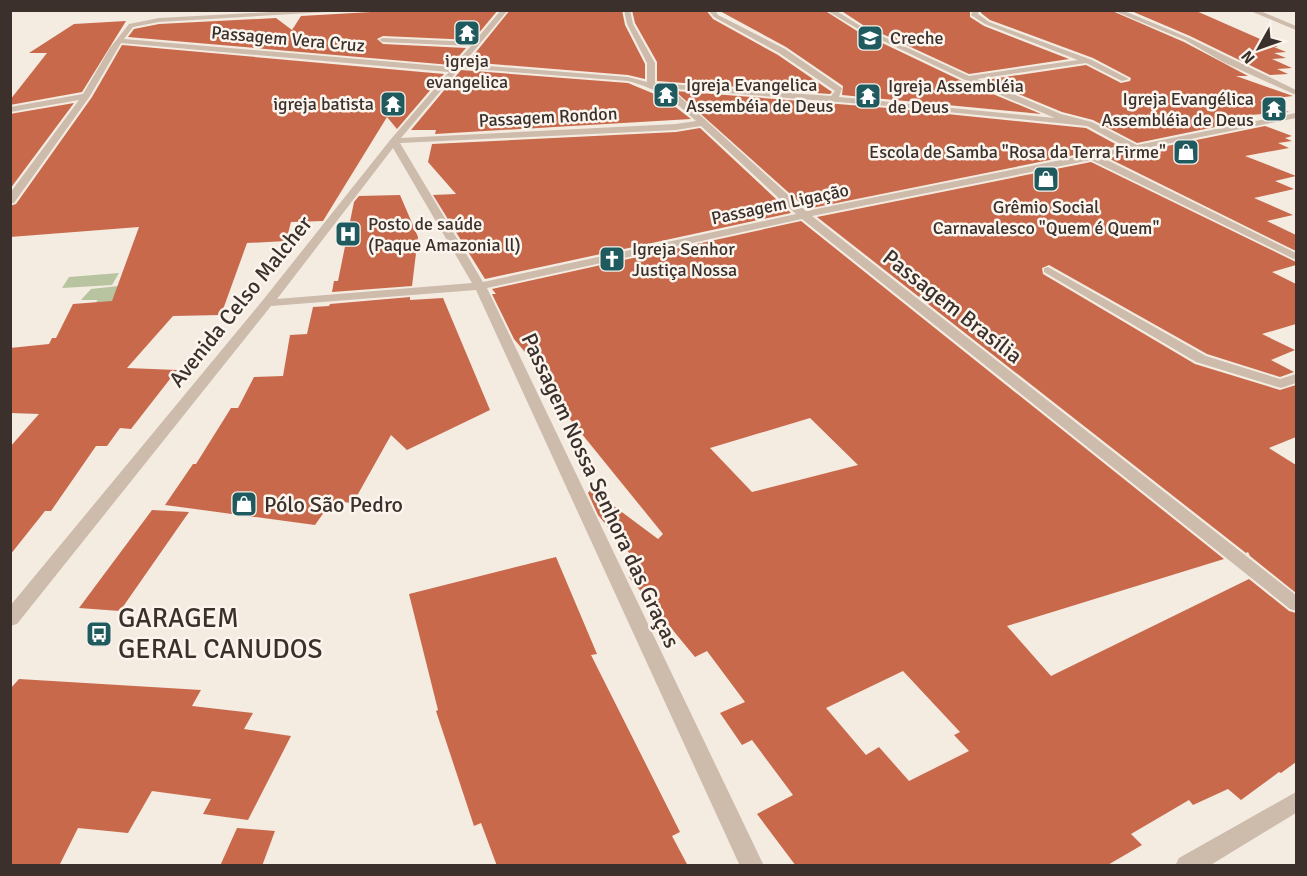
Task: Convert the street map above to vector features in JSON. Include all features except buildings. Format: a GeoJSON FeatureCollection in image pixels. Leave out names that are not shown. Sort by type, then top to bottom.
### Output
{"type":"FeatureCollection","features":[{"type":"Feature","properties":{"kind":"street"},"geometry":{"type":"LineString","coordinates":[[10,201],[86,96],[131,25],[159,20],[357,10]]}},
{"type":"Feature","properties":{"kind":"street","name":"Avenida Celso Malcher"},"geometry":{"type":"LineString","coordinates":[[12,614],[267,303],[394,141],[505,10]]}},
{"type":"Feature","properties":{"kind":"street"},"geometry":{"type":"LineString","coordinates":[[627,10],[630,24],[651,63],[651,85]]}},
{"type":"Feature","properties":{"kind":"street"},"geometry":{"type":"LineString","coordinates":[[711,10],[716,16],[789,56],[839,90],[833,99]]}},
{"type":"Feature","properties":{"kind":"street"},"geometry":{"type":"LineString","coordinates":[[829,10],[860,28],[968,78],[1058,116],[1089,124],[1136,148]]}},
{"type":"Feature","properties":{"kind":"street"},"geometry":{"type":"LineString","coordinates":[[976,10],[974,15],[987,23],[1089,62],[1125,79]]}},
{"type":"Feature","properties":{"kind":"street"},"geometry":{"type":"LineString","coordinates":[[1115,10],[1187,39],[1296,93]]}},
{"type":"Feature","properties":{"kind":"street"},"geometry":{"type":"LineString","coordinates":[[1251,10],[1296,28]]}},
{"type":"Feature","properties":{"kind":"street"},"geometry":{"type":"LineString","coordinates":[[383,40],[478,44]]}},
{"type":"Feature","properties":{"kind":"street","name":"Passagem Vera Cruz"},"geometry":{"type":"LineString","coordinates":[[119,41],[628,79],[651,85],[833,99],[1089,124]]}},
{"type":"Feature","properties":{"kind":"street"},"geometry":{"type":"LineString","coordinates":[[968,78],[1089,62]]}},
{"type":"Feature","properties":{"kind":"street","name":"Passagem Brasília"},"geometry":{"type":"LineString","coordinates":[[651,85],[676,98],[804,215],[1296,604]]}},
{"type":"Feature","properties":{"kind":"street"},"geometry":{"type":"LineString","coordinates":[[10,110],[86,96]]}},
{"type":"Feature","properties":{"kind":"street","name":"Passagem Ligação"},"geometry":{"type":"LineString","coordinates":[[267,303],[480,286],[804,215],[1296,115]]}},
{"type":"Feature","properties":{"kind":"street","name":"Passagem Rondon"},"geometry":{"type":"LineString","coordinates":[[394,141],[676,127],[703,123]]}},
{"type":"Feature","properties":{"kind":"street","name":"Passagem Nossa Senhora das Graças"},"geometry":{"type":"LineString","coordinates":[[394,141],[480,286],[752,866]]}},
{"type":"Feature","properties":{"kind":"street"},"geometry":{"type":"LineString","coordinates":[[1093,157],[1296,257]]}},
{"type":"Feature","properties":{"kind":"street"},"geometry":{"type":"LineString","coordinates":[[1048,270],[1201,359],[1281,384],[1296,378]]}},
{"type":"Feature","properties":{"kind":"street"},"geometry":{"type":"LineString","coordinates":[[1187,866],[1296,802]]}},
{"type":"Feature","properties":{"kind":"green space"},"geometry":{"type":"Polygon","coordinates":[[[119,273],[112,285],[62,288],[69,277],[119,273]]]}},
{"type":"Feature","properties":{"kind":"green space"},"geometry":{"type":"Polygon","coordinates":[[[136,284],[126,305],[92,306],[98,300],[81,300],[91,289],[136,284]]]}},
{"type":"Feature","properties":{"kind":"place","name":"igreja evangelica"},"geometry":{"type":"Point","coordinates":[467,33]}},
{"type":"Feature","properties":{"kind":"place","name":"Creche"},"geometry":{"type":"Point","coordinates":[870,38]}},
{"type":"Feature","properties":{"kind":"place","name":"Igreja Evangelica Assembéia de Deus"},"geometry":{"type":"Point","coordinates":[666,95]}},
{"type":"Feature","properties":{"kind":"place","name":"Igreja Assembléia de Deus"},"geometry":{"type":"Point","coordinates":[868,96]}},
{"type":"Feature","properties":{"kind":"place","name":"igreja batista"},"geometry":{"type":"Point","coordinates":[393,104]}},
{"type":"Feature","properties":{"kind":"place","name":"Igreja Evangélica Assembléia de Deus"},"geometry":{"type":"Point","coordinates":[1274,109]}},
{"type":"Feature","properties":{"kind":"place","name":"Escola de Samba \"Rosa da Terra Firme\""},"geometry":{"type":"Point","coordinates":[1186,152]}},
{"type":"Feature","properties":{"kind":"place","name":"Grêmio Social Carnavalesco \"Quem é Quem\""},"geometry":{"type":"Point","coordinates":[1046,179]}},
{"type":"Feature","properties":{"kind":"place","name":"Posto de saúde (Paque Amazonia ll)"},"geometry":{"type":"Point","coordinates":[348,234]}},
{"type":"Feature","properties":{"kind":"place","name":"Igreja Senhor Justiça Nossa"},"geometry":{"type":"Point","coordinates":[612,259]}},
{"type":"Feature","properties":{"kind":"place","name":"Pólo São Pedro"},"geometry":{"type":"Point","coordinates":[244,504]}},
{"type":"Feature","properties":{"kind":"place","name":"GARAGEM GERAL CANUDOS"},"geometry":{"type":"Point","coordinates":[99,634]}}]}
